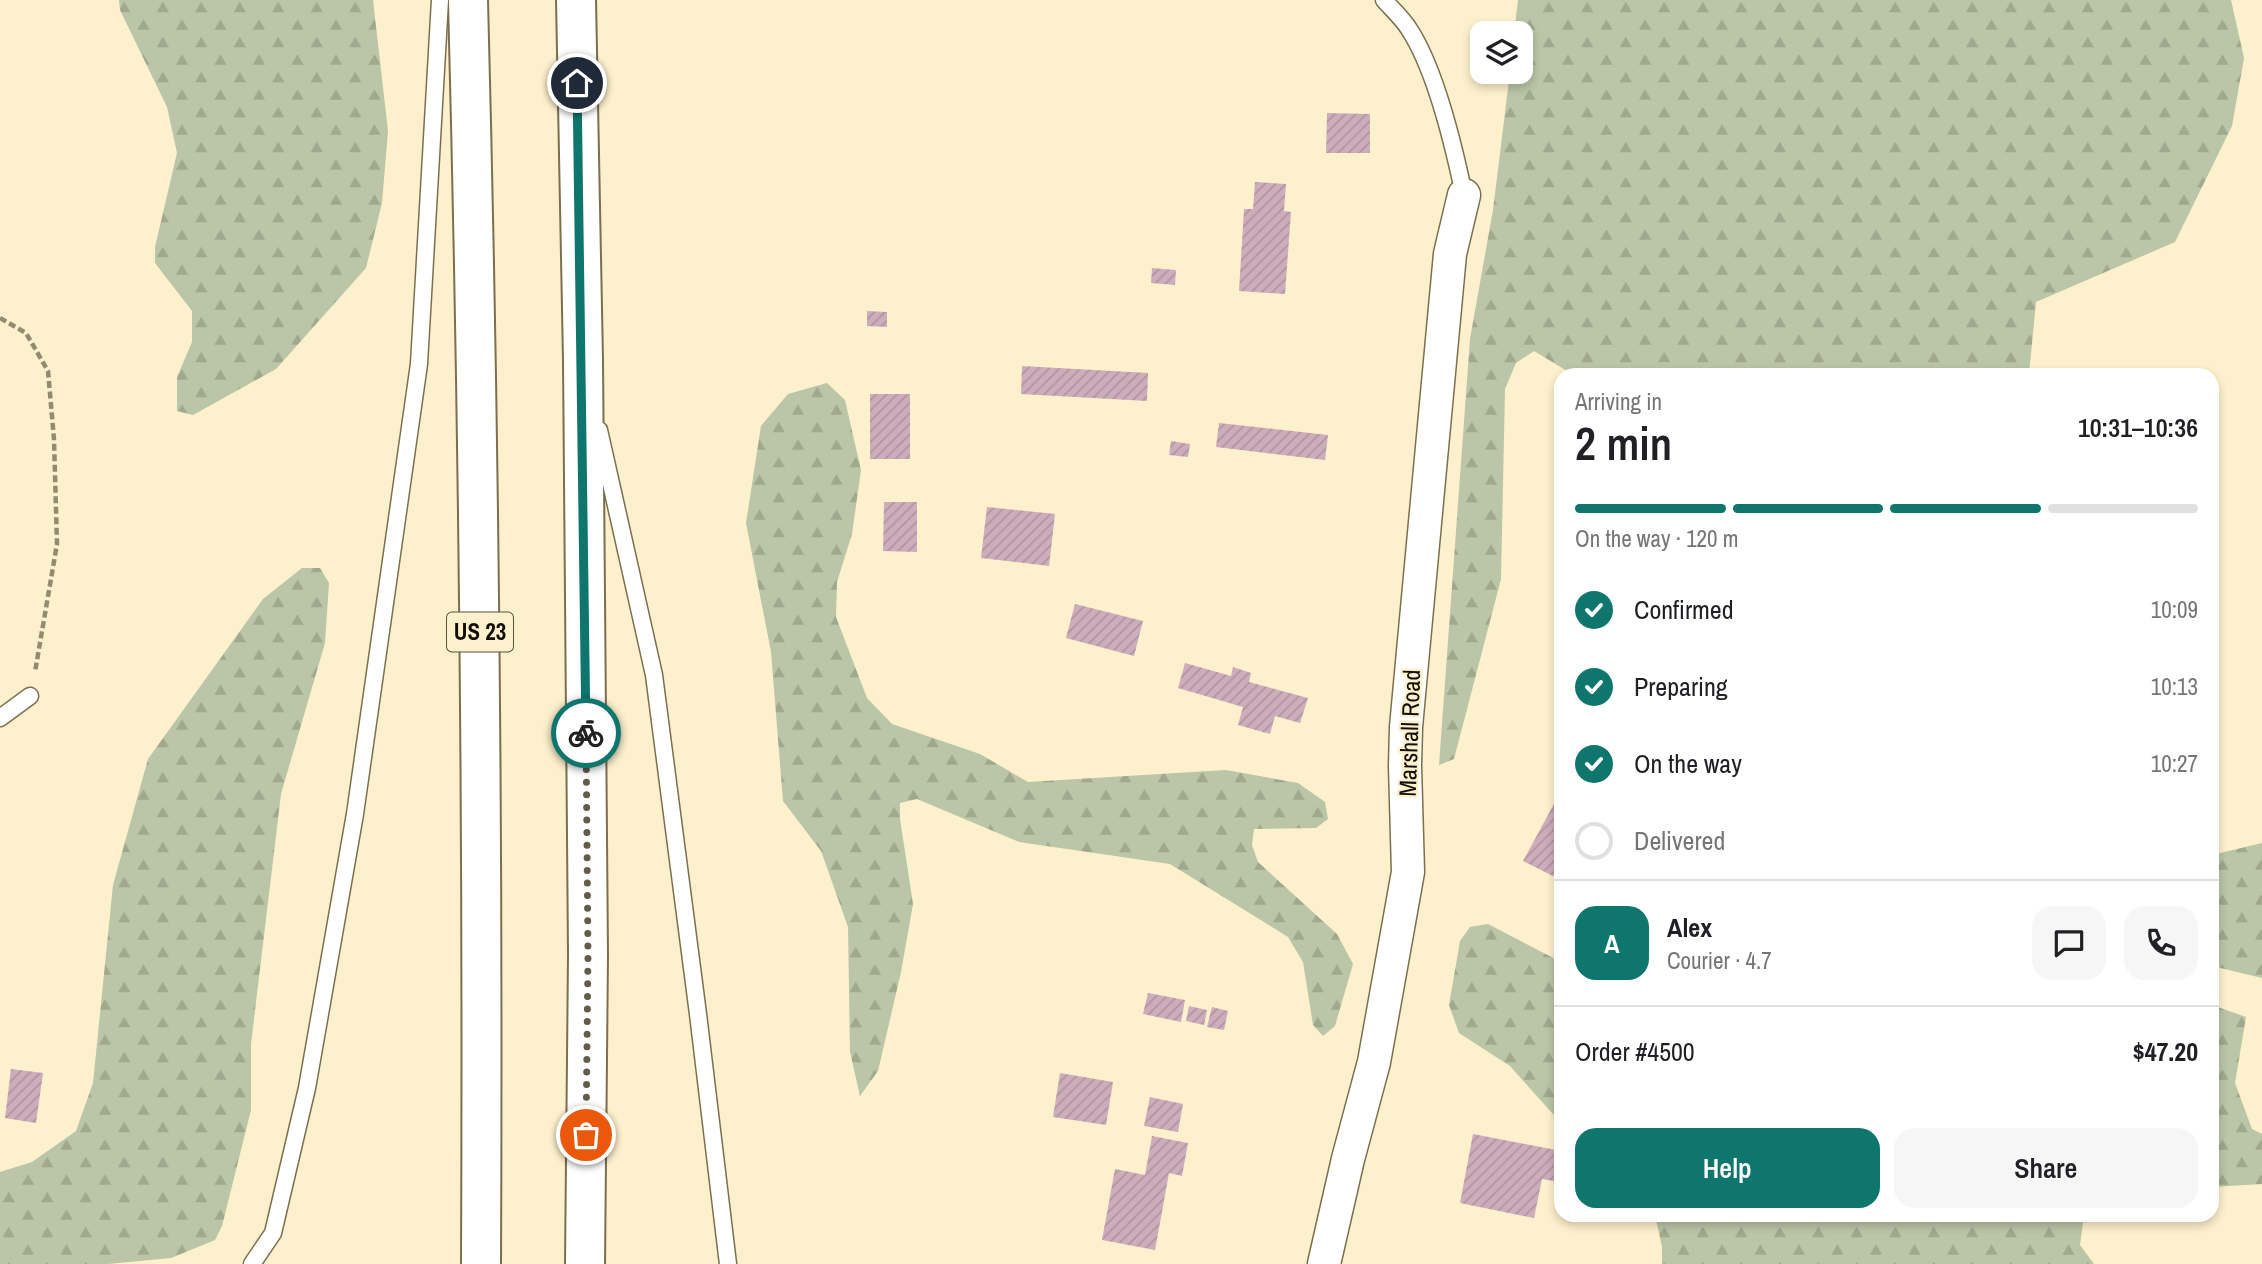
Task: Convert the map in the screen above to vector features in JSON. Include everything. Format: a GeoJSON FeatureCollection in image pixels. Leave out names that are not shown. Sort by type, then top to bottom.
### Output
{"type":"FeatureCollection","features":[{"type":"Feature","properties":{"kind":"highway","name":"US 23"},"geometry":{"type":"LineString","coordinates":[[468,0],[477,363],[482,946],[481,1264]]}},
{"type":"Feature","properties":{"kind":"highway"},"geometry":{"type":"LineString","coordinates":[[576,0],[583,360],[588,941],[584,1264]]}},
{"type":"Feature","properties":{"kind":"street","name":"Marshall Road"},"geometry":{"type":"LineString","coordinates":[[1324,1264],[1374,1062],[1408,872],[1406,727],[1450,254],[1464,195]]}},
{"type":"Feature","properties":{"kind":"lane"},"geometry":{"type":"LineString","coordinates":[[252,1264],[273,1233],[307,1088],[357,800],[419,364],[440,0]]}},
{"type":"Feature","properties":{"kind":"lane"},"geometry":{"type":"LineString","coordinates":[[1384,0],[1409,29],[1431,76],[1456,157],[1464,195]]}},
{"type":"Feature","properties":{"kind":"lane"},"geometry":{"type":"LineString","coordinates":[[583,360],[654,675],[728,1264]]}},
{"type":"Feature","properties":{"kind":"lane"},"geometry":{"type":"LineString","coordinates":[[0,718],[30,696]]}},
{"type":"Feature","properties":{"kind":"path"},"geometry":{"type":"LineString","coordinates":[[0,318],[26,333],[48,371],[57,544],[30,696]]}},
{"type":"Feature","properties":{"kind":"green space"},"geometry":{"type":"Polygon","coordinates":[[[119,0],[373,0],[388,131],[382,203],[366,268],[276,369],[193,415],[177,411],[177,377],[192,342],[192,311],[155,263],[155,247],[177,153],[167,107],[120,10],[119,0]]]}},
{"type":"Feature","properties":{"kind":"green space"},"geometry":{"type":"Polygon","coordinates":[[[1518,0],[2231,0],[2244,58],[2232,126],[2175,242],[2036,302],[2030,368],[1562,368],[1534,351],[1516,363],[1505,389],[1501,579],[1454,759],[1439,765],[1470,339],[1493,210],[1509,84],[1533,84],[1533,21],[1515,21],[1518,0]]]}},
{"type":"Feature","properties":{"kind":"green space"},"geometry":{"type":"Polygon","coordinates":[[[827,383],[845,400],[861,470],[852,534],[837,582],[836,617],[867,698],[892,724],[980,754],[1028,782],[1226,770],[1298,783],[1325,802],[1328,819],[1316,828],[1254,829],[1252,845],[1258,862],[1337,934],[1353,964],[1335,1026],[1323,1036],[1313,1025],[1303,962],[1288,937],[1170,864],[1019,842],[917,799],[900,803],[913,904],[901,972],[878,1071],[860,1096],[850,1052],[848,927],[821,851],[783,801],[771,652],[746,523],[761,426],[788,394],[827,383]]]}},
{"type":"Feature","properties":{"kind":"green space"},"geometry":{"type":"Polygon","coordinates":[[[302,568],[320,568],[329,583],[325,643],[281,794],[251,1044],[251,1110],[222,1226],[215,1240],[171,1258],[108,1264],[0,1264],[0,1172],[32,1162],[76,1131],[93,1083],[113,885],[148,759],[263,599],[302,568]]]}},
{"type":"Feature","properties":{"kind":"green space"},"geometry":{"type":"Polygon","coordinates":[[[2262,843],[2262,978],[2219,968],[2219,853],[2262,843]]]}},
{"type":"Feature","properties":{"kind":"green space"},"geometry":{"type":"Polygon","coordinates":[[[1488,924],[1554,958],[1554,1115],[1510,1066],[1459,1033],[1449,1005],[1460,941],[1470,927],[1488,924]]]}},
{"type":"Feature","properties":{"kind":"green space"},"geometry":{"type":"Polygon","coordinates":[[[2219,1007],[2246,1017],[2235,1083],[2252,1129],[2262,1134],[2262,1184],[2219,1187],[2219,1007]]]}},
{"type":"Feature","properties":{"kind":"green space"},"geometry":{"type":"Polygon","coordinates":[[[1657,1222],[2083,1222],[2080,1245],[2094,1264],[1662,1264],[1662,1247],[1657,1222]]]}},
{"type":"Feature","properties":{"kind":"building"},"geometry":{"type":"Polygon","coordinates":[[[1327,113],[1370,114],[1370,153],[1326,153],[1327,113]]]}},
{"type":"Feature","properties":{"kind":"building"},"geometry":{"type":"Polygon","coordinates":[[[1255,182],[1286,184],[1284,211],[1291,212],[1285,294],[1239,291],[1244,209],[1253,209],[1255,182]]]}},
{"type":"Feature","properties":{"kind":"building"},"geometry":{"type":"Polygon","coordinates":[[[1152,268],[1176,270],[1175,285],[1151,283],[1152,268]]]}},
{"type":"Feature","properties":{"kind":"building"},"geometry":{"type":"Polygon","coordinates":[[[867,311],[887,312],[887,327],[867,326],[867,311]]]}},
{"type":"Feature","properties":{"kind":"building"},"geometry":{"type":"Polygon","coordinates":[[[1022,366],[1148,373],[1147,401],[1021,394],[1022,366]]]}},
{"type":"Feature","properties":{"kind":"building"},"geometry":{"type":"Polygon","coordinates":[[[870,394],[910,394],[910,459],[870,459],[870,394]]]}},
{"type":"Feature","properties":{"kind":"building"},"geometry":{"type":"Polygon","coordinates":[[[1219,423],[1328,435],[1325,460],[1216,447],[1219,423]]]}},
{"type":"Feature","properties":{"kind":"building"},"geometry":{"type":"Polygon","coordinates":[[[1171,441],[1190,444],[1188,457],[1169,455],[1171,441]]]}},
{"type":"Feature","properties":{"kind":"building"},"geometry":{"type":"Polygon","coordinates":[[[884,502],[917,502],[917,552],[883,551],[884,502]]]}},
{"type":"Feature","properties":{"kind":"building"},"geometry":{"type":"Polygon","coordinates":[[[987,507],[1055,514],[1049,566],[981,558],[987,507]]]}},
{"type":"Feature","properties":{"kind":"building"},"geometry":{"type":"Polygon","coordinates":[[[1075,604],[1143,621],[1134,656],[1066,638],[1075,604]]]}},
{"type":"Feature","properties":{"kind":"building"},"geometry":{"type":"Polygon","coordinates":[[[1185,663],[1231,676],[1233,667],[1251,673],[1249,682],[1308,698],[1300,723],[1275,716],[1270,734],[1238,725],[1243,707],[1178,688],[1185,663]]]}},
{"type":"Feature","properties":{"kind":"building"},"geometry":{"type":"Polygon","coordinates":[[[1554,804],[1554,876],[1523,861],[1554,804]]]}},
{"type":"Feature","properties":{"kind":"building"},"geometry":{"type":"Polygon","coordinates":[[[1148,993],[1185,1000],[1181,1022],[1143,1014],[1148,993]]]}},
{"type":"Feature","properties":{"kind":"building"},"geometry":{"type":"Polygon","coordinates":[[[1189,1006],[1207,1010],[1204,1025],[1186,1021],[1189,1006]]]}},
{"type":"Feature","properties":{"kind":"building"},"geometry":{"type":"Polygon","coordinates":[[[1212,1007],[1228,1011],[1224,1030],[1207,1027],[1212,1007]]]}},
{"type":"Feature","properties":{"kind":"building"},"geometry":{"type":"Polygon","coordinates":[[[11,1069],[43,1073],[36,1123],[5,1118],[11,1069]]]}},
{"type":"Feature","properties":{"kind":"building"},"geometry":{"type":"Polygon","coordinates":[[[1060,1073],[1113,1082],[1106,1125],[1053,1117],[1060,1073]]]}},
{"type":"Feature","properties":{"kind":"building"},"geometry":{"type":"Polygon","coordinates":[[[1150,1097],[1183,1104],[1178,1132],[1144,1126],[1150,1097]]]}},
{"type":"Feature","properties":{"kind":"building"},"geometry":{"type":"Polygon","coordinates":[[[1473,1134],[1554,1150],[1554,1181],[1542,1179],[1534,1218],[1460,1203],[1473,1134]]]}},
{"type":"Feature","properties":{"kind":"building"},"geometry":{"type":"Polygon","coordinates":[[[1152,1136],[1188,1143],[1182,1176],[1169,1173],[1155,1250],[1102,1240],[1115,1169],[1145,1175],[1152,1136]]]}},
{"type":"Feature","properties":{"kind":"way so far"},"geometry":{"type":"LineString","coordinates":[[586,733],[586,1135]]}},
{"type":"Feature","properties":{"kind":"route"},"geometry":{"type":"LineString","coordinates":[[577,83],[583,360],[586,733]]}}]}
